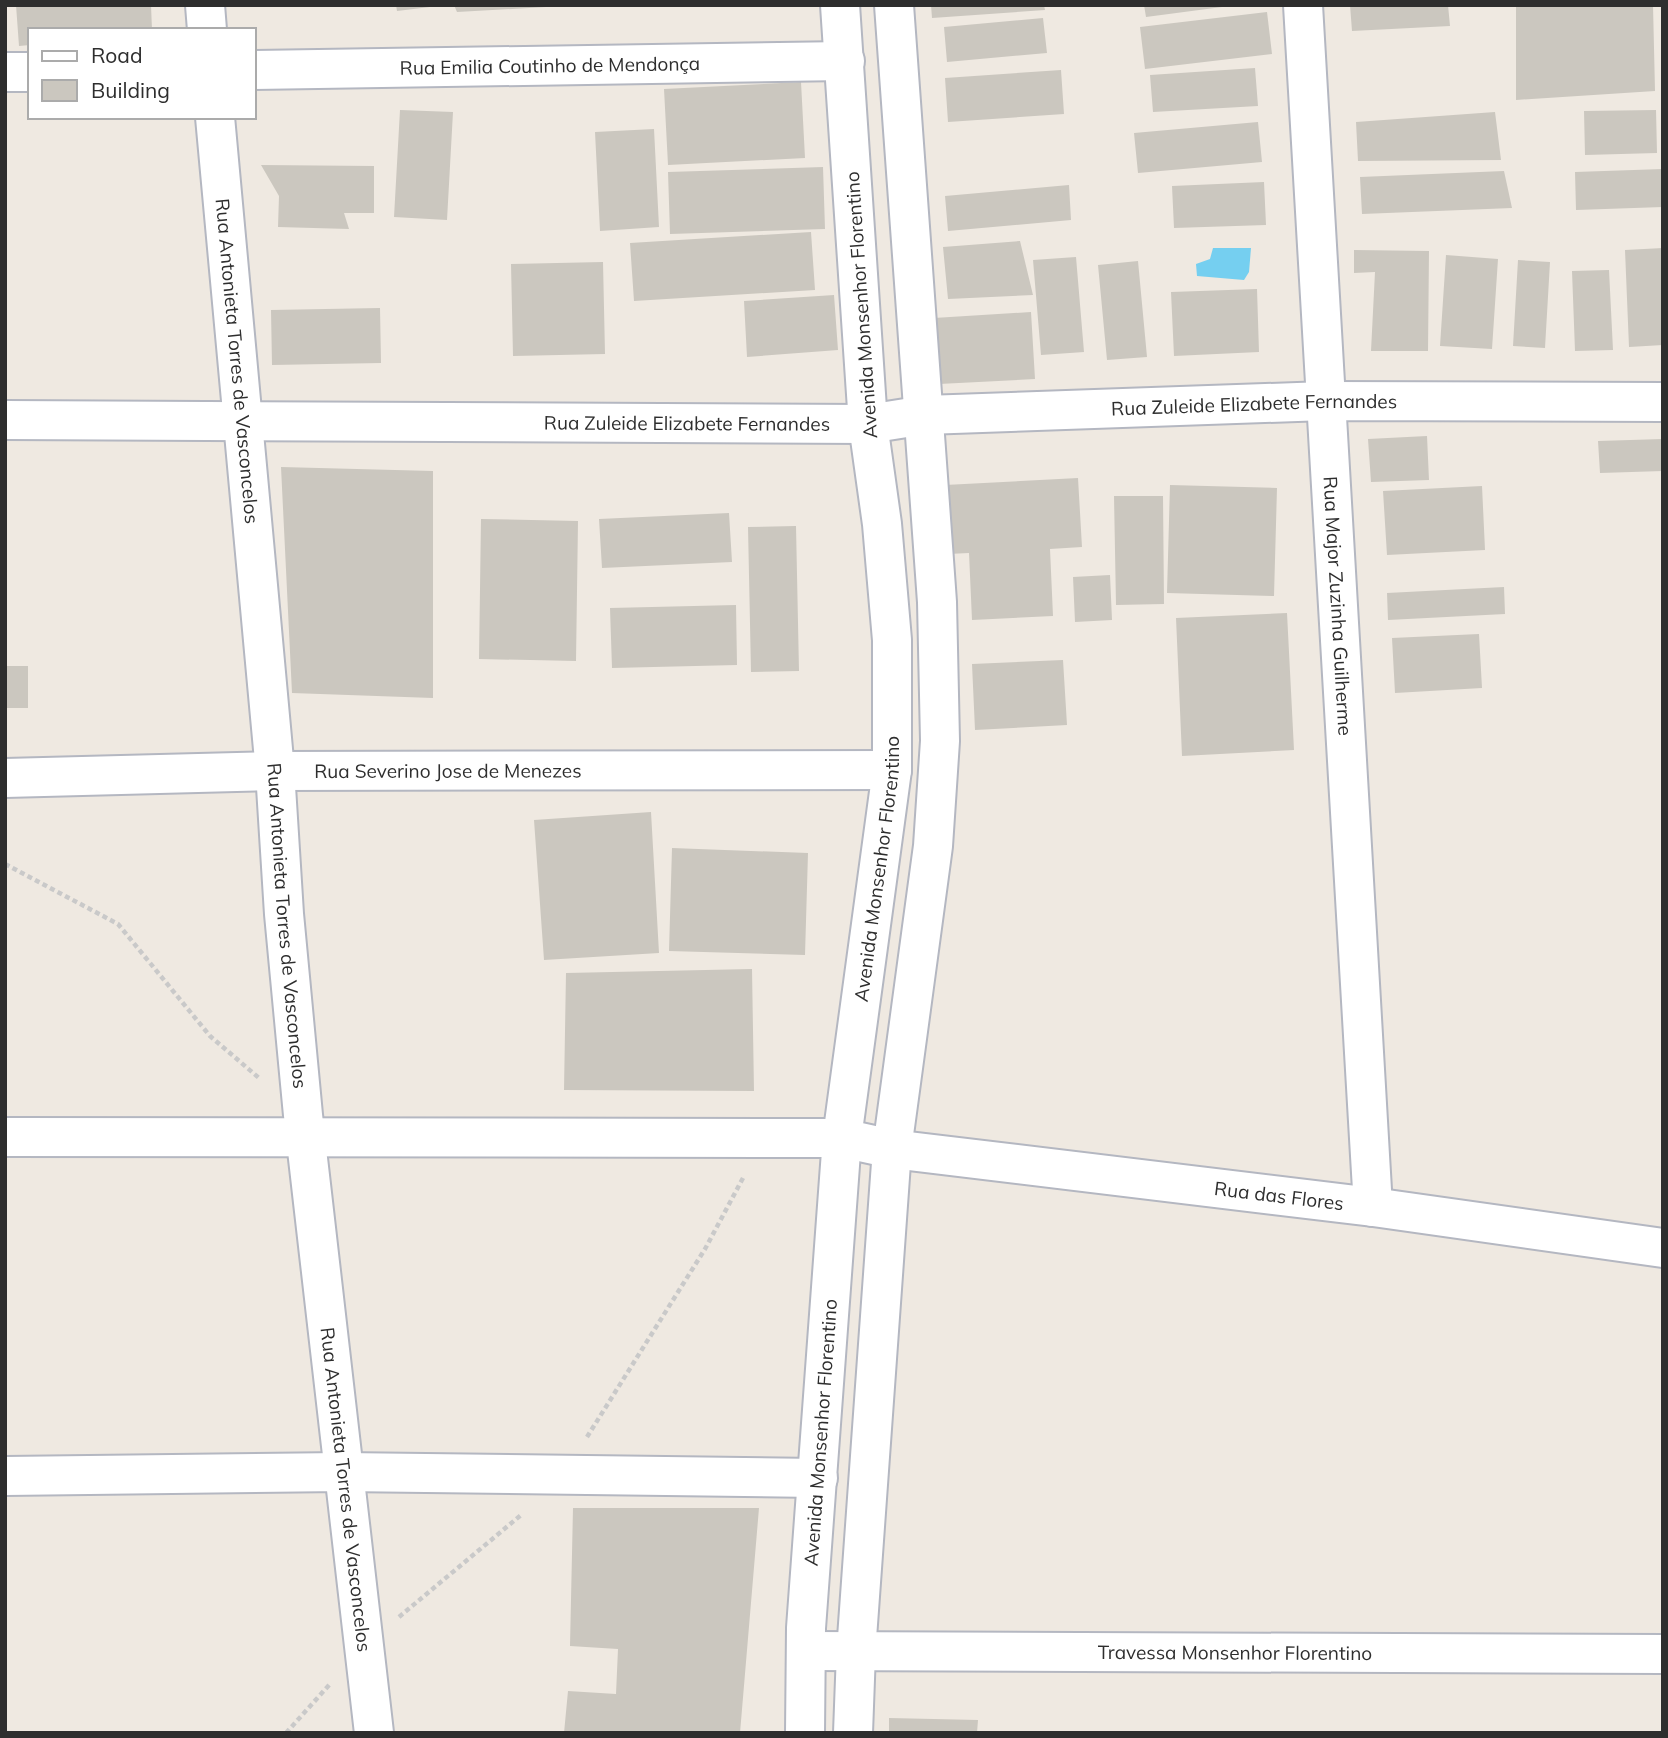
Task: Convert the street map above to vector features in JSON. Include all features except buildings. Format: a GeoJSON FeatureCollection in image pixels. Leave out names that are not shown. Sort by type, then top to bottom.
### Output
{"type":"FeatureCollection","features":[{"type":"Feature","properties":{"kind":"street"},"geometry":{"type":"LineString","coordinates":[[205,5],[208,28]]}},
{"type":"Feature","properties":{"kind":"street","name":"Avenida Monsenhor Florentino"},"geometry":{"type":"LineString","coordinates":[[806,1733],[806,1651],[842,1138],[892,770],[892,640],[882,524],[867,424],[840,5]]}},
{"type":"Feature","properties":{"kind":"street"},"geometry":{"type":"LineString","coordinates":[[853,1733],[856,1652],[892,1149],[933,846],[940,741],[937,602],[894,5]]}},
{"type":"Feature","properties":{"kind":"street","name":"Rua Major Zuzinha Guilherme"},"geometry":{"type":"LineString","coordinates":[[1303,5],[1373,1207]]}},
{"type":"Feature","properties":{"kind":"street","name":"Rua Emilia Coutinho de Mendonça"},"geometry":{"type":"LineString","coordinates":[[256,70],[845,61]]}},
{"type":"Feature","properties":{"kind":"street"},"geometry":{"type":"LineString","coordinates":[[5,72],[28,72]]}},
{"type":"Feature","properties":{"kind":"street","name":"Rua Antonieta Torres de Vasconcelos"},"geometry":{"type":"LineString","coordinates":[[215,119],[275,771],[284,914],[304,1125],[374,1733]]}},
{"type":"Feature","properties":{"kind":"street","name":"Rua Zuleide Elizabete Fernandes"},"geometry":{"type":"LineString","coordinates":[[5,420],[867,424],[925,415],[1325,401],[1663,402]]}},
{"type":"Feature","properties":{"kind":"street","name":"Rua Severino Jose de Menezes"},"geometry":{"type":"LineString","coordinates":[[5,778],[275,771],[892,770]]}},
{"type":"Feature","properties":{"kind":"street","name":"Rua das Flores"},"geometry":{"type":"LineString","coordinates":[[5,1137],[304,1125],[842,1138],[892,1149],[1373,1207],[1663,1248]]}},
{"type":"Feature","properties":{"kind":"street"},"geometry":{"type":"LineString","coordinates":[[5,1476],[342,1472],[818,1478]]}},
{"type":"Feature","properties":{"kind":"street","name":"Travessa Monsenhor Florentino"},"geometry":{"type":"LineString","coordinates":[[806,1651],[1663,1654]]}},
{"type":"Feature","properties":{"kind":"path"},"geometry":{"type":"LineString","coordinates":[[5,864],[118,924],[209,1036],[304,1125]]}},
{"type":"Feature","properties":{"kind":"water"},"geometry":{"type":"Polygon","coordinates":[[[1213,248],[1251,248],[1249,272],[1244,280],[1197,276],[1196,264],[1210,259],[1213,248]]]}}]}
